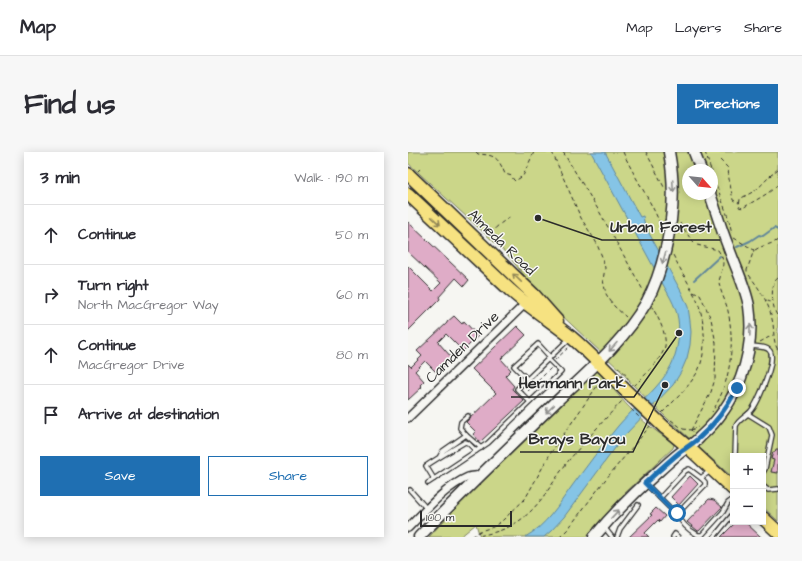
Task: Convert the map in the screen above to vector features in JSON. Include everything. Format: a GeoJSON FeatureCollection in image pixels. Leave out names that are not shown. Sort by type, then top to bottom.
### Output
{"type":"FeatureCollection","features":[{"type":"Feature","properties":{"kind":"main road"},"geometry":{"type":"LineString","coordinates":[[419,537],[598,362],[627,331],[648,304],[662,265],[675,221],[669,152]]}},
{"type":"Feature","properties":{"kind":"main road"},"geometry":{"type":"LineString","coordinates":[[694,152],[699,164]]}},
{"type":"Feature","properties":{"kind":"main road","name":"Almeda Road"},"geometry":{"type":"LineString","coordinates":[[410,179],[534,295],[573,339],[664,421],[688,447],[732,489]]}},
{"type":"Feature","properties":{"kind":"main road","name":"Almeda Road"},"geometry":{"type":"LineString","coordinates":[[408,194],[525,304],[573,339]]}},
{"type":"Feature","properties":{"kind":"main road"},"geometry":{"type":"LineString","coordinates":[[594,537],[627,500],[645,483],[700,438],[711,427],[730,401],[743,374],[749,346],[750,321],[746,294],[712,200]]}},
{"type":"Feature","properties":{"kind":"main road"},"geometry":{"type":"LineString","coordinates":[[766,521],[778,532]]}},
{"type":"Feature","properties":{"kind":"street","name":"Camden Drive"},"geometry":{"type":"LineString","coordinates":[[408,418],[534,295]]}},
{"type":"Feature","properties":{"kind":"street"},"geometry":{"type":"LineString","coordinates":[[408,528],[441,496],[460,482],[470,477],[481,475]]}},
{"type":"Feature","properties":{"kind":"lane"},"geometry":{"type":"LineString","coordinates":[[530,402],[517,389],[549,358],[573,339]]}},
{"type":"Feature","properties":{"kind":"lane"},"geometry":{"type":"LineString","coordinates":[[428,483],[488,443],[561,372],[538,344],[514,366],[528,379]]}},
{"type":"Feature","properties":{"kind":"lane"},"geometry":{"type":"LineString","coordinates":[[735,453],[736,426],[754,407],[762,392],[772,358],[771,352],[768,349],[749,346]]}},
{"type":"Feature","properties":{"kind":"lane"},"geometry":{"type":"LineString","coordinates":[[748,414],[769,427],[771,431],[772,435],[766,464]]}},
{"type":"Feature","properties":{"kind":"lane"},"geometry":{"type":"LineString","coordinates":[[468,416],[461,422],[460,428],[481,448]]}},
{"type":"Feature","properties":{"kind":"lane"},"geometry":{"type":"LineString","coordinates":[[440,456],[443,451],[466,435]]}},
{"type":"Feature","properties":{"kind":"lane"},"geometry":{"type":"LineString","coordinates":[[434,479],[426,466],[440,456],[465,442],[468,442],[476,451]]}},
{"type":"Feature","properties":{"kind":"lane"},"geometry":{"type":"LineString","coordinates":[[660,498],[685,471],[690,469],[701,478],[705,482],[705,485],[677,513]]}},
{"type":"Feature","properties":{"kind":"lane"},"geometry":{"type":"LineString","coordinates":[[701,478],[712,469]]}},
{"type":"Feature","properties":{"kind":"lane"},"geometry":{"type":"LineString","coordinates":[[645,483],[674,512],[677,513],[680,521],[698,536],[702,535],[723,512],[730,501]]}},
{"type":"Feature","properties":{"kind":"lane"},"geometry":{"type":"LineString","coordinates":[[766,488],[768,490],[778,489]]}},
{"type":"Feature","properties":{"kind":"lane"},"geometry":{"type":"LineString","coordinates":[[410,490],[427,509]]}},
{"type":"Feature","properties":{"kind":"lane"},"geometry":{"type":"LineString","coordinates":[[617,537],[620,529],[638,505]]}},
{"type":"Feature","properties":{"kind":"lane"},"geometry":{"type":"LineString","coordinates":[[714,537],[730,518]]}},
{"type":"Feature","properties":{"kind":"lane"},"geometry":{"type":"LineString","coordinates":[[603,526],[612,537]]}},
{"type":"Feature","properties":{"kind":"lane"},"geometry":{"type":"LineString","coordinates":[[673,537],[675,534],[678,537]]}},
{"type":"Feature","properties":{"kind":"path"},"geometry":{"type":"LineString","coordinates":[[476,152],[478,154],[495,157],[501,164],[505,174],[512,176],[515,181],[523,176],[534,152]]}},
{"type":"Feature","properties":{"kind":"path"},"geometry":{"type":"LineString","coordinates":[[552,152],[581,218],[596,242],[603,259],[605,268],[603,280],[606,294],[614,306],[630,319]]}},
{"type":"Feature","properties":{"kind":"path"},"geometry":{"type":"LineString","coordinates":[[563,152],[599,211],[644,291]]}},
{"type":"Feature","properties":{"kind":"path"},"geometry":{"type":"LineString","coordinates":[[623,152],[662,228]]}},
{"type":"Feature","properties":{"kind":"path"},"geometry":{"type":"LineString","coordinates":[[646,152],[664,187]]}},
{"type":"Feature","properties":{"kind":"path"},"geometry":{"type":"LineString","coordinates":[[705,152],[709,164]]}},
{"type":"Feature","properties":{"kind":"path"},"geometry":{"type":"LineString","coordinates":[[720,160],[728,168],[733,200],[740,204]]}},
{"type":"Feature","properties":{"kind":"path"},"geometry":{"type":"LineString","coordinates":[[778,169],[758,188],[740,199],[739,207],[742,208],[778,184]]}},
{"type":"Feature","properties":{"kind":"path"},"geometry":{"type":"LineString","coordinates":[[718,190],[728,217],[733,237],[754,250]]}},
{"type":"Feature","properties":{"kind":"path"},"geometry":{"type":"LineString","coordinates":[[490,232],[511,216]]}},
{"type":"Feature","properties":{"kind":"path"},"geometry":{"type":"LineString","coordinates":[[675,221],[697,246],[718,250],[722,256],[723,264],[719,281],[730,318],[730,359],[724,386],[718,401],[709,415]]}},
{"type":"Feature","properties":{"kind":"path"},"geometry":{"type":"LineString","coordinates":[[778,240],[774,243],[754,250],[747,270],[747,273],[758,287],[765,300],[772,319],[775,345],[778,350]]}},
{"type":"Feature","properties":{"kind":"path"},"geometry":{"type":"LineString","coordinates":[[672,254],[701,310],[704,335],[702,356],[698,370],[664,421],[682,429],[691,430],[696,429],[701,425]]}},
{"type":"Feature","properties":{"kind":"path"},"geometry":{"type":"LineString","coordinates":[[778,278],[773,284],[774,311],[778,317]]}},
{"type":"Feature","properties":{"kind":"path"},"geometry":{"type":"LineString","coordinates":[[691,430],[711,392],[715,379],[716,343],[711,318],[700,295],[692,291]]}},
{"type":"Feature","properties":{"kind":"path"},"geometry":{"type":"LineString","coordinates":[[765,300],[773,303]]}},
{"type":"Feature","properties":{"kind":"path"},"geometry":{"type":"LineString","coordinates":[[473,537],[506,528],[525,516],[540,500],[569,460],[628,389],[656,362],[665,347],[665,340],[662,328],[648,304]]}},
{"type":"Feature","properties":{"kind":"path"},"geometry":{"type":"LineString","coordinates":[[759,343],[774,335]]}},
{"type":"Feature","properties":{"kind":"path"},"geometry":{"type":"LineString","coordinates":[[524,395],[551,369],[555,360],[573,339]]}},
{"type":"Feature","properties":{"kind":"path"},"geometry":{"type":"LineString","coordinates":[[618,366],[623,371],[628,389]]}},
{"type":"Feature","properties":{"kind":"path"},"geometry":{"type":"LineString","coordinates":[[473,537],[480,531],[493,527],[521,504],[530,492],[559,440],[603,378]]}},
{"type":"Feature","properties":{"kind":"path"},"geometry":{"type":"LineString","coordinates":[[560,537],[650,426]]}},
{"type":"Feature","properties":{"kind":"path"},"geometry":{"type":"LineString","coordinates":[[691,430],[695,434]]}},
{"type":"Feature","properties":{"kind":"green space"},"geometry":{"type":"Polygon","coordinates":[[[408,152],[778,152],[778,521],[766,510],[766,453],[730,453],[730,475],[669,420],[632,384],[622,372],[540,295],[507,254],[408,163],[408,152]]]}},
{"type":"Feature","properties":{"kind":"green space"},"geometry":{"type":"Polygon","coordinates":[[[596,371],[599,371],[621,399],[640,418],[674,445],[673,448],[625,493],[586,537],[480,537],[476,524],[460,537],[429,537],[447,517],[596,371]]]}},
{"type":"Feature","properties":{"kind":"water"},"geometry":{"type":"Polygon","coordinates":[[[591,152],[605,152],[640,217],[643,216],[645,226],[682,293],[688,307],[691,332],[690,345],[687,358],[673,385],[624,436],[564,517],[544,537],[525,537],[546,521],[612,433],[663,379],[673,361],[679,335],[679,324],[673,304],[591,152]]]}},
{"type":"Feature","properties":{"kind":"building"},"geometry":{"type":"Polygon","coordinates":[[[408,222],[469,280],[464,286],[456,278],[439,297],[440,299],[408,331],[408,266],[433,291],[441,283],[408,252],[408,222]]]}},
{"type":"Feature","properties":{"kind":"building"},"geometry":{"type":"Polygon","coordinates":[[[454,316],[462,324],[464,321],[478,336],[463,351],[446,334],[438,342],[452,358],[438,374],[425,361],[415,371],[424,381],[420,385],[422,387],[408,400],[408,364],[411,367],[422,356],[417,351],[454,316]]]}},
{"type":"Feature","properties":{"kind":"building"},"geometry":{"type":"Polygon","coordinates":[[[517,326],[526,335],[501,359],[511,370],[505,376],[514,386],[512,389],[524,401],[480,442],[473,434],[476,432],[466,422],[496,393],[472,369],[517,326]]]}},
{"type":"Feature","properties":{"kind":"building"},"geometry":{"type":"Polygon","coordinates":[[[776,449],[778,449],[778,473],[771,472],[774,460],[771,459],[773,452],[775,452],[776,449]]]}},
{"type":"Feature","properties":{"kind":"building"},"geometry":{"type":"Polygon","coordinates":[[[690,476],[698,484],[679,505],[671,497],[690,476]]]}},
{"type":"Feature","properties":{"kind":"building"},"geometry":{"type":"Polygon","coordinates":[[[709,499],[714,500],[722,507],[698,531],[687,522],[709,499]]]}},
{"type":"Feature","properties":{"kind":"building"},"geometry":{"type":"Polygon","coordinates":[[[656,508],[665,516],[660,522],[658,520],[645,533],[649,537],[629,537],[652,515],[650,514],[656,508]]]}},
{"type":"Feature","properties":{"kind":"building"},"geometry":{"type":"Polygon","coordinates":[[[733,525],[748,525],[761,537],[721,537],[733,525]]]}},
{"type":"Feature","properties":{"kind":"waterway"},"geometry":{"type":"LineString","coordinates":[[737,247],[759,235],[763,236],[774,228],[778,230]]}},
{"type":"Feature","properties":{"kind":"waterway"},"geometry":{"type":"LineString","coordinates":[[694,280],[720,256]]}},
{"type":"Feature","properties":{"kind":"place","name":"Urban Forest"},"geometry":{"type":"Point","coordinates":[538,218]}},
{"type":"Feature","properties":{"kind":"place","name":"Hermann Park"},"geometry":{"type":"Point","coordinates":[679,333]}},
{"type":"Feature","properties":{"kind":"place","name":"Brays Bayou"},"geometry":{"type":"Point","coordinates":[665,385]}},
{"type":"Feature","properties":{"kind":"route"},"geometry":{"type":"LineString","coordinates":[[677,513],[674,512],[645,483],[700,438],[711,427],[723,412],[737,388]]}}]}
